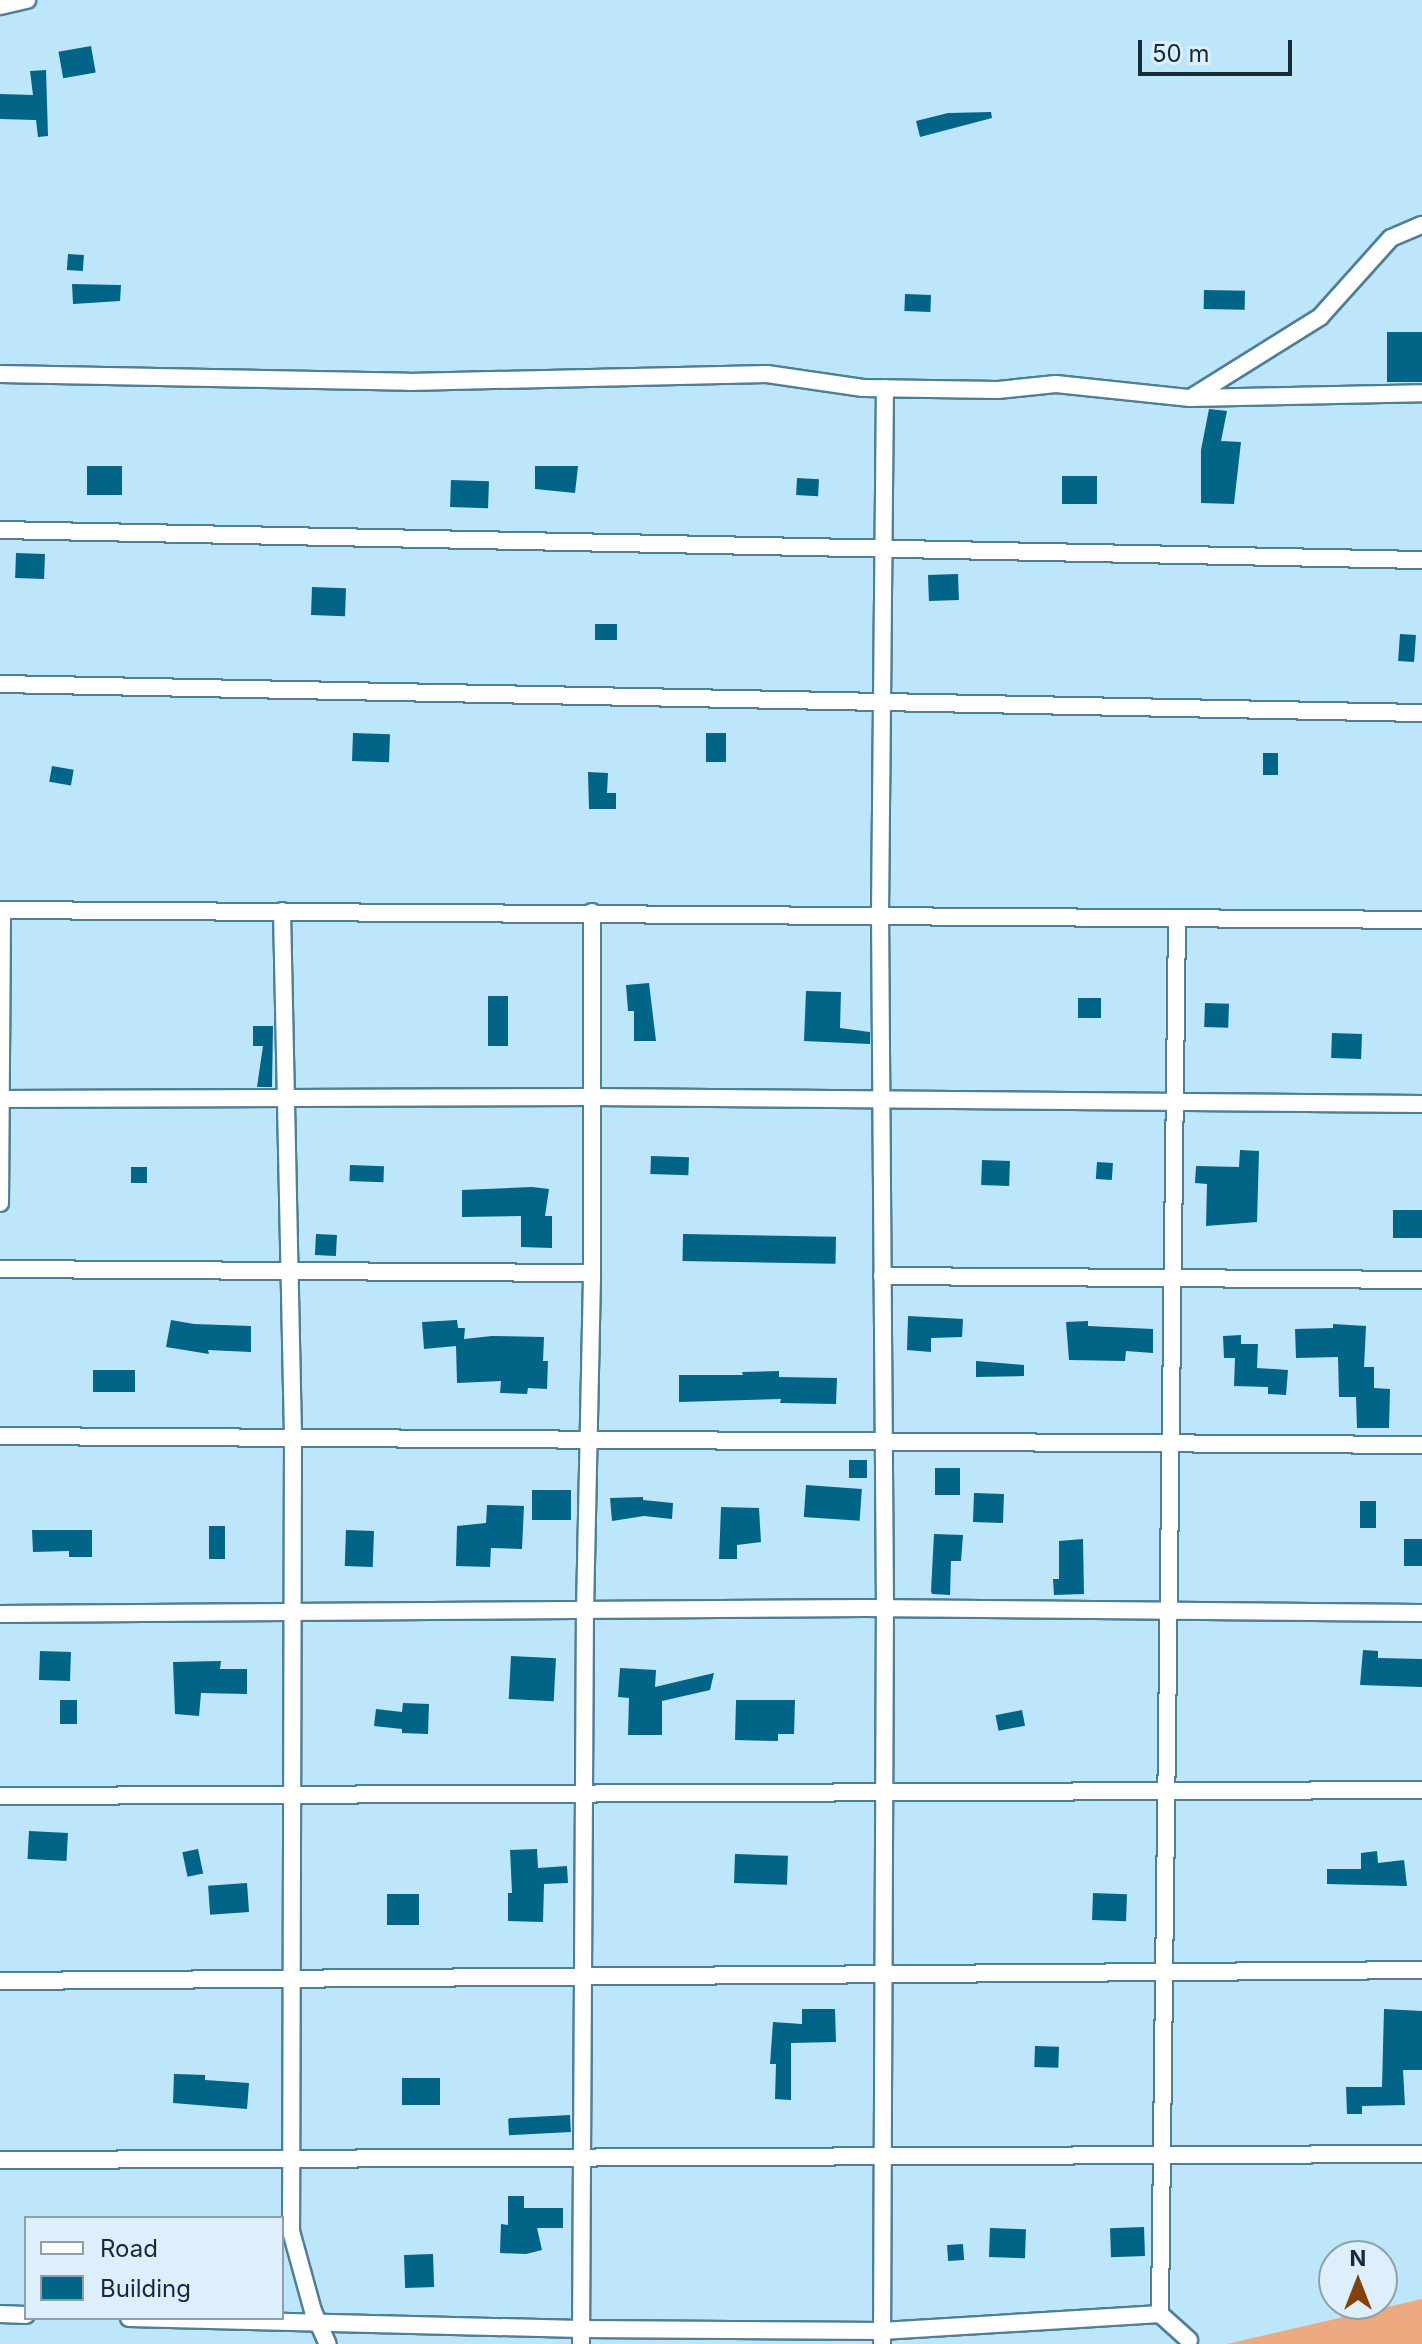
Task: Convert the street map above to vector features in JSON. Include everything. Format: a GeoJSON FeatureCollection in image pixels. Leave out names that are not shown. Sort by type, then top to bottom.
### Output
{"type":"FeatureCollection","features":[{"type":"Feature","properties":{"kind":"street"},"geometry":{"type":"LineString","coordinates":[[0,6],[27,0]]}},
{"type":"Feature","properties":{"kind":"street"},"geometry":{"type":"LineString","coordinates":[[1190,398],[1320,317],[1391,238],[1422,225]]}},
{"type":"Feature","properties":{"kind":"street"},"geometry":{"type":"LineString","coordinates":[[0,374],[409,382],[767,374],[885,388],[998,390],[1056,384],[1190,398],[1422,393]]}},
{"type":"Feature","properties":{"kind":"street"},"geometry":{"type":"LineString","coordinates":[[882,2338],[885,1608],[880,915],[885,388]]}},
{"type":"Feature","properties":{"kind":"street"},"geometry":{"type":"LineString","coordinates":[[0,530],[1422,560]]}},
{"type":"Feature","properties":{"kind":"street"},"geometry":{"type":"LineString","coordinates":[[0,684],[1422,713]]}},
{"type":"Feature","properties":{"kind":"street"},"geometry":{"type":"LineString","coordinates":[[0,1203],[1,910],[1422,920]]}},
{"type":"Feature","properties":{"kind":"street"},"geometry":{"type":"LineString","coordinates":[[282,911],[293,1438],[291,2231],[318,2323],[328,2344]]}},
{"type":"Feature","properties":{"kind":"street"},"geometry":{"type":"LineString","coordinates":[[581,2337],[585,1611],[592,1273],[592,912]]}},
{"type":"Feature","properties":{"kind":"street"},"geometry":{"type":"LineString","coordinates":[[1160,2314],[1169,1791],[1177,918]]}},
{"type":"Feature","properties":{"kind":"street"},"geometry":{"type":"LineString","coordinates":[[0,1099],[592,1097],[1422,1104]]}},
{"type":"Feature","properties":{"kind":"street"},"geometry":{"type":"LineString","coordinates":[[0,1269],[592,1273]]}},
{"type":"Feature","properties":{"kind":"street"},"geometry":{"type":"LineString","coordinates":[[882,1276],[1422,1280]]}},
{"type":"Feature","properties":{"kind":"street"},"geometry":{"type":"LineString","coordinates":[[0,1436],[884,1439],[1422,1445]]}},
{"type":"Feature","properties":{"kind":"street"},"geometry":{"type":"LineString","coordinates":[[0,1614],[885,1608],[1422,1613]]}},
{"type":"Feature","properties":{"kind":"street"},"geometry":{"type":"LineString","coordinates":[[0,1796],[1422,1790]]}},
{"type":"Feature","properties":{"kind":"street"},"geometry":{"type":"LineString","coordinates":[[0,1981],[1422,1970]]}},
{"type":"Feature","properties":{"kind":"street"},"geometry":{"type":"LineString","coordinates":[[0,2160],[1422,2154]]}},
{"type":"Feature","properties":{"kind":"street"},"geometry":{"type":"LineString","coordinates":[[0,2314],[24,2315]]}},
{"type":"Feature","properties":{"kind":"street"},"geometry":{"type":"LineString","coordinates":[[205,2320],[581,2337],[882,2338],[1160,2314],[1189,2340]]}},
{"type":"Feature","properties":{"kind":"shaded area"},"geometry":{"type":"Polygon","coordinates":[[[1422,2299],[1422,2344],[1227,2344],[1331,2320],[1398,2320],[1398,2305],[1422,2299]]]}},
{"type":"Feature","properties":{"kind":"building"},"geometry":{"type":"Polygon","coordinates":[[[91,46],[96,73],[63,78],[59,52],[91,46]]]}},
{"type":"Feature","properties":{"kind":"building"},"geometry":{"type":"Polygon","coordinates":[[[46,70],[48,136],[38,137],[36,120],[0,119],[0,94],[33,95],[30,71],[46,70]]]}},
{"type":"Feature","properties":{"kind":"building"},"geometry":{"type":"Polygon","coordinates":[[[991,112],[992,118],[920,137],[916,121],[948,113],[991,112]]]}},
{"type":"Feature","properties":{"kind":"building"},"geometry":{"type":"Polygon","coordinates":[[[68,254],[84,255],[83,271],[67,270],[68,254]]]}},
{"type":"Feature","properties":{"kind":"building"},"geometry":{"type":"Polygon","coordinates":[[[72,284],[121,285],[120,301],[73,304],[72,284]]]}},
{"type":"Feature","properties":{"kind":"building"},"geometry":{"type":"Polygon","coordinates":[[[1204,290],[1245,291],[1245,310],[1204,309],[1204,290]]]}},
{"type":"Feature","properties":{"kind":"building"},"geometry":{"type":"Polygon","coordinates":[[[905,294],[931,295],[930,312],[904,311],[905,294]]]}},
{"type":"Feature","properties":{"kind":"building"},"geometry":{"type":"Polygon","coordinates":[[[1387,332],[1422,332],[1422,382],[1387,382],[1387,332]]]}},
{"type":"Feature","properties":{"kind":"building"},"geometry":{"type":"Polygon","coordinates":[[[1209,409],[1227,411],[1221,441],[1241,442],[1234,504],[1201,503],[1201,450],[1209,409]]]}},
{"type":"Feature","properties":{"kind":"building"},"geometry":{"type":"Polygon","coordinates":[[[87,466],[122,466],[122,495],[87,495],[87,466]]]}},
{"type":"Feature","properties":{"kind":"building"},"geometry":{"type":"Polygon","coordinates":[[[535,466],[578,466],[575,493],[535,489],[535,466]]]}},
{"type":"Feature","properties":{"kind":"building"},"geometry":{"type":"Polygon","coordinates":[[[1062,476],[1097,476],[1097,504],[1062,504],[1062,476]]]}},
{"type":"Feature","properties":{"kind":"building"},"geometry":{"type":"Polygon","coordinates":[[[797,478],[819,479],[818,496],[796,495],[797,478]]]}},
{"type":"Feature","properties":{"kind":"building"},"geometry":{"type":"Polygon","coordinates":[[[451,480],[489,481],[488,508],[450,507],[451,480]]]}},
{"type":"Feature","properties":{"kind":"building"},"geometry":{"type":"Polygon","coordinates":[[[16,553],[45,554],[44,579],[15,578],[16,553]]]}},
{"type":"Feature","properties":{"kind":"building"},"geometry":{"type":"Polygon","coordinates":[[[958,574],[959,600],[929,601],[928,575],[958,574]]]}},
{"type":"Feature","properties":{"kind":"building"},"geometry":{"type":"Polygon","coordinates":[[[312,587],[346,588],[345,616],[311,615],[312,587]]]}},
{"type":"Feature","properties":{"kind":"building"},"geometry":{"type":"Polygon","coordinates":[[[595,624],[617,624],[617,640],[595,640],[595,624]]]}},
{"type":"Feature","properties":{"kind":"building"},"geometry":{"type":"Polygon","coordinates":[[[1400,634],[1416,635],[1414,662],[1398,661],[1400,634]]]}},
{"type":"Feature","properties":{"kind":"building"},"geometry":{"type":"Polygon","coordinates":[[[353,733],[390,734],[389,762],[352,761],[353,733]]]}},
{"type":"Feature","properties":{"kind":"building"},"geometry":{"type":"Polygon","coordinates":[[[706,733],[726,733],[726,762],[706,762],[706,733]]]}},
{"type":"Feature","properties":{"kind":"building"},"geometry":{"type":"Polygon","coordinates":[[[1263,753],[1278,753],[1278,775],[1263,775],[1263,753]]]}},
{"type":"Feature","properties":{"kind":"building"},"geometry":{"type":"Polygon","coordinates":[[[52,766],[74,770],[71,786],[49,782],[52,766]]]}},
{"type":"Feature","properties":{"kind":"building"},"geometry":{"type":"Polygon","coordinates":[[[588,772],[608,773],[607,793],[616,793],[616,809],[589,809],[588,772]]]}},
{"type":"Feature","properties":{"kind":"building"},"geometry":{"type":"Polygon","coordinates":[[[649,983],[656,1041],[634,1041],[634,1011],[628,1011],[626,985],[649,983]]]}},
{"type":"Feature","properties":{"kind":"building"},"geometry":{"type":"Polygon","coordinates":[[[806,991],[841,992],[840,1028],[870,1032],[870,1044],[804,1041],[806,991]]]}},
{"type":"Feature","properties":{"kind":"building"},"geometry":{"type":"Polygon","coordinates":[[[488,996],[508,996],[508,1046],[488,1046],[488,996]]]}},
{"type":"Feature","properties":{"kind":"building"},"geometry":{"type":"Polygon","coordinates":[[[1078,998],[1101,998],[1101,1018],[1078,1018],[1078,998]]]}},
{"type":"Feature","properties":{"kind":"building"},"geometry":{"type":"Polygon","coordinates":[[[1205,1003],[1229,1004],[1228,1028],[1204,1027],[1205,1003]]]}},
{"type":"Feature","properties":{"kind":"building"},"geometry":{"type":"Polygon","coordinates":[[[253,1026],[273,1026],[272,1087],[257,1087],[263,1046],[253,1046],[253,1026]]]}},
{"type":"Feature","properties":{"kind":"building"},"geometry":{"type":"Polygon","coordinates":[[[1332,1033],[1362,1034],[1361,1059],[1331,1058],[1332,1033]]]}},
{"type":"Feature","properties":{"kind":"building"},"geometry":{"type":"Polygon","coordinates":[[[1240,1150],[1259,1151],[1257,1222],[1206,1226],[1207,1184],[1195,1183],[1196,1166],[1239,1167],[1240,1150]]]}},
{"type":"Feature","properties":{"kind":"building"},"geometry":{"type":"Polygon","coordinates":[[[651,1156],[689,1157],[688,1175],[650,1174],[651,1156]]]}},
{"type":"Feature","properties":{"kind":"building"},"geometry":{"type":"Polygon","coordinates":[[[982,1160],[1010,1161],[1009,1186],[981,1185],[982,1160]]]}},
{"type":"Feature","properties":{"kind":"building"},"geometry":{"type":"Polygon","coordinates":[[[1097,1162],[1113,1163],[1112,1180],[1096,1179],[1097,1162]]]}},
{"type":"Feature","properties":{"kind":"building"},"geometry":{"type":"Polygon","coordinates":[[[350,1165],[384,1166],[383,1182],[349,1181],[350,1165]]]}},
{"type":"Feature","properties":{"kind":"building"},"geometry":{"type":"Polygon","coordinates":[[[131,1167],[147,1167],[147,1183],[131,1183],[131,1167]]]}},
{"type":"Feature","properties":{"kind":"building"},"geometry":{"type":"Polygon","coordinates":[[[549,1189],[545,1216],[552,1216],[552,1248],[521,1247],[521,1216],[462,1217],[462,1190],[549,1189]]]}},
{"type":"Feature","properties":{"kind":"building"},"geometry":{"type":"Polygon","coordinates":[[[1393,1210],[1422,1210],[1422,1238],[1393,1238],[1393,1210]]]}},
{"type":"Feature","properties":{"kind":"building"},"geometry":{"type":"Polygon","coordinates":[[[316,1234],[337,1235],[336,1256],[315,1255],[316,1234]]]}},
{"type":"Feature","properties":{"kind":"building"},"geometry":{"type":"Polygon","coordinates":[[[683,1234],[836,1237],[836,1264],[683,1261],[683,1234]]]}},
{"type":"Feature","properties":{"kind":"building"},"geometry":{"type":"Polygon","coordinates":[[[908,1316],[963,1319],[962,1337],[931,1338],[931,1352],[907,1350],[908,1316]]]}},
{"type":"Feature","properties":{"kind":"building"},"geometry":{"type":"Polygon","coordinates":[[[171,1320],[251,1326],[251,1352],[208,1350],[209,1354],[166,1347],[171,1320]]]}},
{"type":"Feature","properties":{"kind":"building"},"geometry":{"type":"Polygon","coordinates":[[[457,1320],[458,1328],[465,1328],[464,1339],[544,1337],[543,1361],[548,1361],[547,1389],[528,1388],[527,1394],[500,1393],[501,1381],[457,1383],[456,1346],[424,1349],[422,1322],[457,1320]]]}},
{"type":"Feature","properties":{"kind":"building"},"geometry":{"type":"Polygon","coordinates":[[[1088,1321],[1088,1326],[1153,1329],[1153,1353],[1126,1351],[1125,1361],[1069,1360],[1066,1322],[1088,1321]]]}},
{"type":"Feature","properties":{"kind":"building"},"geometry":{"type":"Polygon","coordinates":[[[1333,1324],[1366,1326],[1364,1367],[1374,1367],[1374,1388],[1390,1389],[1389,1428],[1357,1428],[1356,1397],[1339,1397],[1338,1357],[1296,1358],[1295,1329],[1333,1328],[1333,1324]]]}},
{"type":"Feature","properties":{"kind":"building"},"geometry":{"type":"Polygon","coordinates":[[[1241,1335],[1241,1344],[1258,1344],[1257,1368],[1288,1370],[1286,1395],[1268,1394],[1268,1387],[1234,1386],[1235,1358],[1224,1358],[1223,1336],[1241,1335]]]}},
{"type":"Feature","properties":{"kind":"building"},"geometry":{"type":"Polygon","coordinates":[[[976,1361],[1024,1365],[1024,1376],[976,1377],[976,1361]]]}},
{"type":"Feature","properties":{"kind":"building"},"geometry":{"type":"Polygon","coordinates":[[[93,1370],[135,1370],[135,1392],[93,1392],[93,1370]]]}},
{"type":"Feature","properties":{"kind":"building"},"geometry":{"type":"Polygon","coordinates":[[[779,1371],[779,1377],[837,1378],[836,1404],[780,1403],[781,1399],[679,1402],[679,1375],[743,1375],[742,1372],[779,1371]]]}},
{"type":"Feature","properties":{"kind":"building"},"geometry":{"type":"Polygon","coordinates":[[[849,1460],[867,1460],[867,1478],[849,1478],[849,1460]]]}},
{"type":"Feature","properties":{"kind":"building"},"geometry":{"type":"Polygon","coordinates":[[[935,1468],[960,1468],[960,1495],[935,1495],[935,1468]]]}},
{"type":"Feature","properties":{"kind":"building"},"geometry":{"type":"Polygon","coordinates":[[[806,1485],[862,1489],[860,1521],[804,1517],[806,1485]]]}},
{"type":"Feature","properties":{"kind":"building"},"geometry":{"type":"Polygon","coordinates":[[[532,1490],[571,1490],[571,1520],[532,1520],[532,1490]]]}},
{"type":"Feature","properties":{"kind":"building"},"geometry":{"type":"Polygon","coordinates":[[[974,1493],[1004,1494],[1003,1523],[973,1522],[974,1493]]]}},
{"type":"Feature","properties":{"kind":"building"},"geometry":{"type":"Polygon","coordinates":[[[643,1497],[643,1500],[673,1503],[672,1519],[644,1516],[612,1521],[610,1498],[643,1497]]]}},
{"type":"Feature","properties":{"kind":"building"},"geometry":{"type":"Polygon","coordinates":[[[1360,1501],[1376,1501],[1376,1528],[1360,1528],[1360,1501]]]}},
{"type":"Feature","properties":{"kind":"building"},"geometry":{"type":"Polygon","coordinates":[[[487,1505],[524,1506],[522,1549],[491,1548],[490,1567],[456,1566],[457,1526],[486,1523],[487,1505]]]}},
{"type":"Feature","properties":{"kind":"building"},"geometry":{"type":"Polygon","coordinates":[[[721,1507],[759,1508],[761,1542],[737,1545],[737,1559],[719,1559],[721,1507]]]}},
{"type":"Feature","properties":{"kind":"building"},"geometry":{"type":"Polygon","coordinates":[[[209,1526],[225,1526],[225,1559],[209,1559],[209,1526]]]}},
{"type":"Feature","properties":{"kind":"building"},"geometry":{"type":"Polygon","coordinates":[[[32,1530],[92,1530],[92,1557],[69,1557],[69,1551],[33,1552],[32,1530]]]}},
{"type":"Feature","properties":{"kind":"building"},"geometry":{"type":"Polygon","coordinates":[[[346,1530],[374,1531],[373,1567],[345,1566],[346,1530]]]}},
{"type":"Feature","properties":{"kind":"building"},"geometry":{"type":"Polygon","coordinates":[[[934,1534],[963,1535],[961,1561],[951,1561],[950,1595],[932,1594],[931,1591],[934,1534]]]}},
{"type":"Feature","properties":{"kind":"building"},"geometry":{"type":"Polygon","coordinates":[[[1083,1539],[1084,1594],[1054,1595],[1053,1579],[1059,1579],[1059,1541],[1083,1539]]]}},
{"type":"Feature","properties":{"kind":"building"},"geometry":{"type":"Polygon","coordinates":[[[1404,1539],[1422,1539],[1422,1566],[1404,1566],[1404,1539]]]}},
{"type":"Feature","properties":{"kind":"building"},"geometry":{"type":"Polygon","coordinates":[[[1363,1650],[1378,1651],[1378,1658],[1422,1659],[1422,1687],[1360,1685],[1363,1650]]]}},
{"type":"Feature","properties":{"kind":"building"},"geometry":{"type":"Polygon","coordinates":[[[40,1651],[71,1652],[70,1681],[39,1680],[40,1651]]]}},
{"type":"Feature","properties":{"kind":"building"},"geometry":{"type":"Polygon","coordinates":[[[511,1656],[556,1658],[554,1701],[509,1699],[511,1656]]]}},
{"type":"Feature","properties":{"kind":"building"},"geometry":{"type":"Polygon","coordinates":[[[221,1661],[220,1669],[247,1669],[247,1694],[201,1693],[199,1716],[175,1714],[173,1662],[221,1661]]]}},
{"type":"Feature","properties":{"kind":"building"},"geometry":{"type":"Polygon","coordinates":[[[620,1668],[656,1670],[655,1687],[714,1673],[710,1690],[662,1701],[662,1735],[628,1735],[629,1698],[618,1697],[620,1668]]]}},
{"type":"Feature","properties":{"kind":"building"},"geometry":{"type":"Polygon","coordinates":[[[60,1700],[77,1700],[77,1724],[60,1724],[60,1700]]]}},
{"type":"Feature","properties":{"kind":"building"},"geometry":{"type":"Polygon","coordinates":[[[736,1700],[795,1700],[794,1734],[778,1734],[778,1741],[735,1740],[736,1700]]]}},
{"type":"Feature","properties":{"kind":"building"},"geometry":{"type":"Polygon","coordinates":[[[403,1703],[429,1704],[428,1734],[402,1733],[402,1729],[374,1726],[376,1709],[402,1712],[403,1703]]]}},
{"type":"Feature","properties":{"kind":"building"},"geometry":{"type":"Polygon","coordinates":[[[1022,1710],[1025,1726],[999,1731],[995,1715],[1022,1710]]]}},
{"type":"Feature","properties":{"kind":"building"},"geometry":{"type":"Polygon","coordinates":[[[29,1831],[68,1833],[66,1861],[28,1859],[29,1831]]]}},
{"type":"Feature","properties":{"kind":"building"},"geometry":{"type":"Polygon","coordinates":[[[198,1849],[203,1873],[188,1877],[182,1852],[198,1849]]]}},
{"type":"Feature","properties":{"kind":"building"},"geometry":{"type":"Polygon","coordinates":[[[537,1849],[538,1868],[567,1866],[568,1883],[544,1884],[543,1922],[508,1921],[508,1893],[512,1893],[510,1850],[537,1849]]]}},
{"type":"Feature","properties":{"kind":"building"},"geometry":{"type":"Polygon","coordinates":[[[1377,1851],[1378,1863],[1404,1860],[1407,1886],[1327,1884],[1327,1869],[1361,1869],[1361,1853],[1377,1851]]]}},
{"type":"Feature","properties":{"kind":"building"},"geometry":{"type":"Polygon","coordinates":[[[735,1854],[788,1856],[787,1885],[734,1883],[735,1854]]]}},
{"type":"Feature","properties":{"kind":"building"},"geometry":{"type":"Polygon","coordinates":[[[247,1883],[249,1912],[210,1915],[208,1886],[247,1883]]]}},
{"type":"Feature","properties":{"kind":"building"},"geometry":{"type":"Polygon","coordinates":[[[1093,1893],[1127,1894],[1126,1921],[1092,1920],[1093,1893]]]}},
{"type":"Feature","properties":{"kind":"building"},"geometry":{"type":"Polygon","coordinates":[[[387,1894],[419,1894],[419,1925],[387,1925],[387,1894]]]}},
{"type":"Feature","properties":{"kind":"building"},"geometry":{"type":"Polygon","coordinates":[[[802,2009],[835,2009],[836,2042],[791,2043],[791,2100],[775,2099],[776,2064],[770,2064],[773,2022],[802,2024],[802,2009]]]}},
{"type":"Feature","properties":{"kind":"building"},"geometry":{"type":"Polygon","coordinates":[[[1384,2009],[1422,2011],[1422,2070],[1403,2070],[1405,2105],[1362,2106],[1362,2114],[1347,2114],[1346,2087],[1382,2087],[1384,2009]]]}},
{"type":"Feature","properties":{"kind":"building"},"geometry":{"type":"Polygon","coordinates":[[[1035,2046],[1059,2047],[1058,2068],[1034,2067],[1035,2046]]]}},
{"type":"Feature","properties":{"kind":"building"},"geometry":{"type":"Polygon","coordinates":[[[174,2074],[205,2075],[205,2080],[249,2083],[247,2109],[173,2103],[174,2074]]]}},
{"type":"Feature","properties":{"kind":"building"},"geometry":{"type":"Polygon","coordinates":[[[402,2078],[440,2078],[440,2105],[402,2105],[402,2078]]]}},
{"type":"Feature","properties":{"kind":"building"},"geometry":{"type":"Polygon","coordinates":[[[570,2115],[571,2132],[509,2135],[508,2118],[570,2115]]]}},
{"type":"Feature","properties":{"kind":"building"},"geometry":{"type":"Polygon","coordinates":[[[508,2196],[524,2196],[524,2208],[563,2208],[563,2228],[537,2228],[542,2250],[526,2254],[500,2253],[501,2224],[508,2225],[508,2196]]]}},
{"type":"Feature","properties":{"kind":"building"},"geometry":{"type":"Polygon","coordinates":[[[1144,2227],[1145,2256],[1111,2257],[1110,2228],[1144,2227]]]}},
{"type":"Feature","properties":{"kind":"building"},"geometry":{"type":"Polygon","coordinates":[[[990,2228],[1026,2229],[1025,2258],[989,2257],[990,2228]]]}},
{"type":"Feature","properties":{"kind":"building"},"geometry":{"type":"Polygon","coordinates":[[[963,2244],[964,2260],[948,2261],[947,2245],[963,2244]]]}},
{"type":"Feature","properties":{"kind":"building"},"geometry":{"type":"Polygon","coordinates":[[[433,2254],[434,2287],[405,2288],[404,2255],[433,2254]]]}}]}
